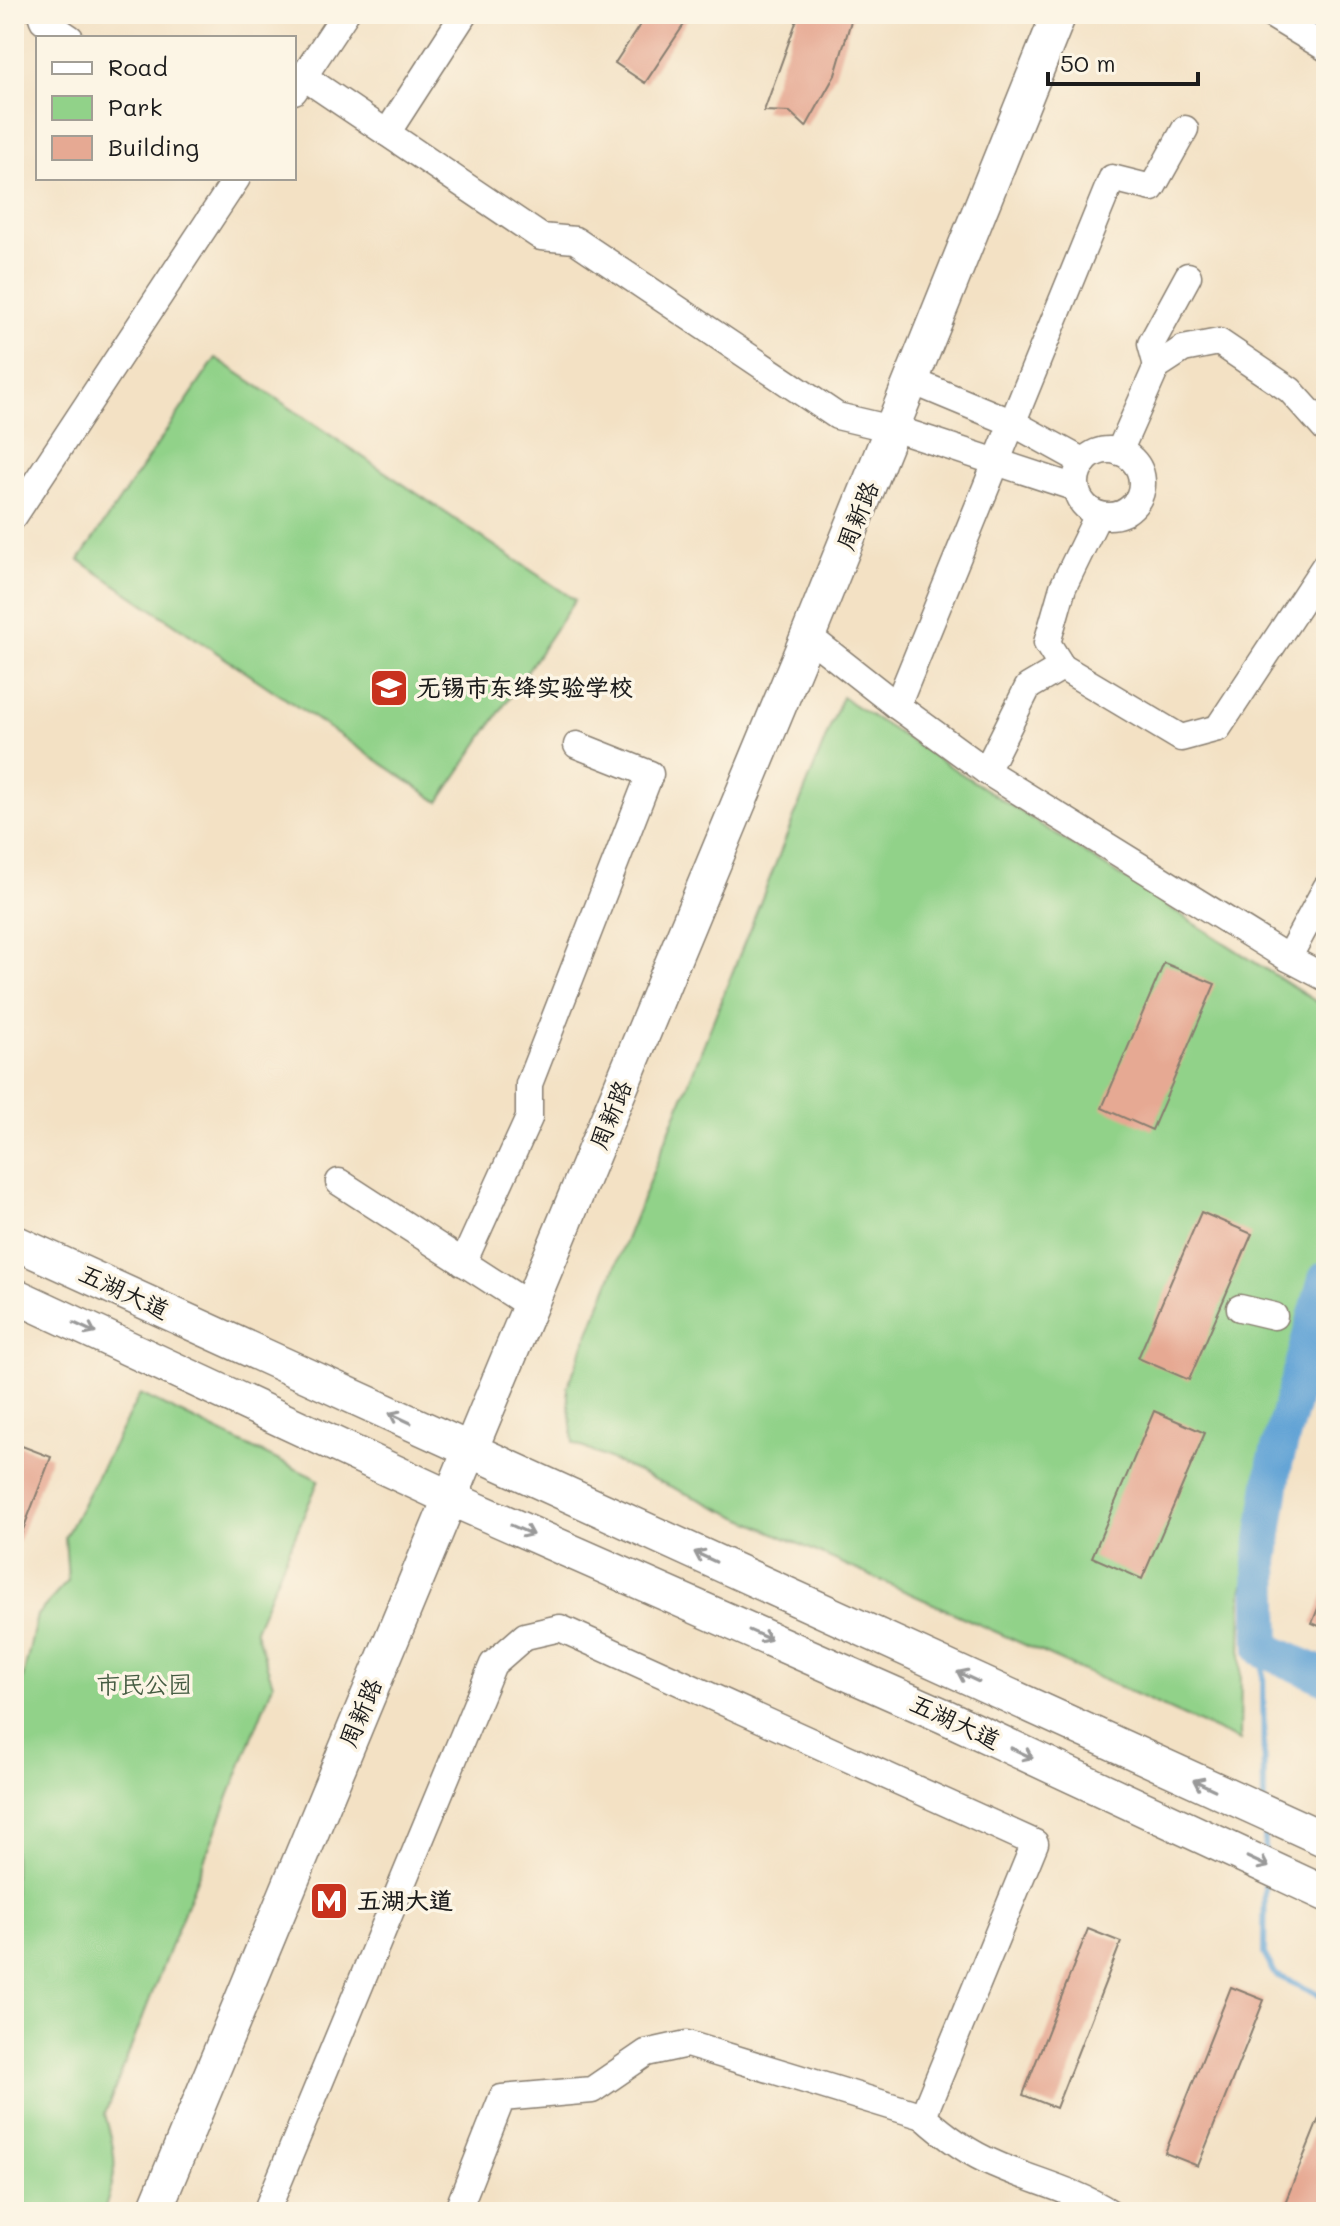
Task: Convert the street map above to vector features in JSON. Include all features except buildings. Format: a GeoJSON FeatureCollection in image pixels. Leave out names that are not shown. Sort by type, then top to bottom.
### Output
{"type":"FeatureCollection","features":[{"type":"Feature","properties":{"kind":"main road","name":"周新路"},"geometry":{"type":"LineString","coordinates":[[154,2212],[476,1453],[899,431],[1059,14]]}},
{"type":"Feature","properties":{"kind":"main road","name":"周新路"},"geometry":{"type":"LineString","coordinates":[[918,383],[1070,14]]}},
{"type":"Feature","properties":{"kind":"main road","name":"周新路"},"geometry":{"type":"LineString","coordinates":[[476,1453],[532,1307],[813,639]]}},
{"type":"Feature","properties":{"kind":"main road","name":"五湖大道"},"geometry":{"type":"LineString","coordinates":[[14,1242],[1326,1840]]}},
{"type":"Feature","properties":{"kind":"main road","name":"五湖大道"},"geometry":{"type":"LineString","coordinates":[[14,1295],[456,1500],[944,1716],[1326,1894]]}},
{"type":"Feature","properties":{"kind":"main road","name":"周新路"},"geometry":{"type":"LineString","coordinates":[[168,2212],[456,1500]]}},
{"type":"Feature","properties":{"kind":"street"},"geometry":{"type":"LineString","coordinates":[[41,14],[43,20],[67,36]]}},
{"type":"Feature","properties":{"kind":"street"},"geometry":{"type":"LineString","coordinates":[[345,14],[299,84],[387,133],[541,237],[575,240],[837,416],[899,431],[1076,488]]}},
{"type":"Feature","properties":{"kind":"street"},"geometry":{"type":"LineString","coordinates":[[387,133],[464,14]]}},
{"type":"Feature","properties":{"kind":"street"},"geometry":{"type":"LineString","coordinates":[[1270,14],[1326,48]]}},
{"type":"Feature","properties":{"kind":"street"},"geometry":{"type":"LineString","coordinates":[[897,706],[1112,178],[1152,188],[1185,129]]}},
{"type":"Feature","properties":{"kind":"street"},"geometry":{"type":"LineString","coordinates":[[17,505],[236,180]]}},
{"type":"Feature","properties":{"kind":"street"},"geometry":{"type":"LineString","coordinates":[[1157,366],[1151,344],[1188,276]]}},
{"type":"Feature","properties":{"kind":"street"},"geometry":{"type":"LineString","coordinates":[[1119,452],[1157,366],[1183,349],[1219,342],[1290,390],[1326,430]]}},
{"type":"Feature","properties":{"kind":"street"},"geometry":{"type":"LineString","coordinates":[[918,383],[1013,423],[1084,462]]}},
{"type":"Feature","properties":{"kind":"street"},"geometry":{"type":"LineString","coordinates":[[1100,451],[1119,452],[1128,456],[1140,470],[1142,480],[1138,498],[1133,506],[1116,516],[1098,515],[1083,504],[1076,488],[1078,470],[1100,451]]}},
{"type":"Feature","properties":{"kind":"street"},"geometry":{"type":"LineString","coordinates":[[1098,515],[1063,587],[1047,643],[1062,667],[1181,738],[1218,728],[1326,564]]}},
{"type":"Feature","properties":{"kind":"street"},"geometry":{"type":"LineString","coordinates":[[813,639],[986,771],[1288,958],[1326,978]]}},
{"type":"Feature","properties":{"kind":"street"},"geometry":{"type":"LineString","coordinates":[[986,771],[1028,687],[1062,667]]}},
{"type":"Feature","properties":{"kind":"street"},"geometry":{"type":"LineString","coordinates":[[463,1263],[529,1118],[529,1084],[650,774],[577,745]]}},
{"type":"Feature","properties":{"kind":"street"},"geometry":{"type":"LineString","coordinates":[[1288,958],[1326,888]]}},
{"type":"Feature","properties":{"kind":"street"},"geometry":{"type":"LineString","coordinates":[[339,1182],[532,1307]]}},
{"type":"Feature","properties":{"kind":"street"},"geometry":{"type":"LineString","coordinates":[[1240,1308],[1274,1316]]}},
{"type":"Feature","properties":{"kind":"street"},"geometry":{"type":"LineString","coordinates":[[266,2212],[493,1664],[525,1636],[560,1628],[1035,1843],[923,2116]]}},
{"type":"Feature","properties":{"kind":"street"},"geometry":{"type":"LineString","coordinates":[[457,2212],[502,2098],[592,2090],[646,2053],[687,2044],[923,2116],[946,2137],[994,2164],[1054,2186],[1109,2212]]}},
{"type":"Feature","properties":{"kind":"green space"},"geometry":{"type":"Polygon","coordinates":[[[216,358],[575,600],[439,802],[79,560],[216,358]]]}},
{"type":"Feature","properties":{"kind":"green space"},"geometry":{"type":"Polygon","coordinates":[[[842,697],[1326,1008],[1326,1288],[1242,1592],[1240,1741],[573,1443],[567,1388],[842,697]]]}},
{"type":"Feature","properties":{"kind":"green space","name":"市民公园"},"geometry":{"type":"Polygon","coordinates":[[[140,1394],[319,1480],[255,1629],[273,1684],[105,2114],[112,2141],[114,2174],[103,2212],[41,2212],[14,2201],[16,1709],[37,1615],[68,1581],[65,1537],[140,1394]]]}},
{"type":"Feature","properties":{"kind":"waterway"},"geometry":{"type":"LineString","coordinates":[[1326,1279],[1275,1463],[1261,1561],[1263,1649],[1326,1677]]}},
{"type":"Feature","properties":{"kind":"waterway"},"geometry":{"type":"LineString","coordinates":[[1263,1649],[1264,1801]]}},
{"type":"Feature","properties":{"kind":"waterway"},"geometry":{"type":"LineString","coordinates":[[1265,1825],[1265,1853]]}},
{"type":"Feature","properties":{"kind":"waterway"},"geometry":{"type":"LineString","coordinates":[[1265,1877],[1264,1954],[1276,1975],[1326,1998]]}},
{"type":"Feature","properties":{"kind":"place","name":"无锡市东绛实验学校"},"geometry":{"type":"Point","coordinates":[389,688]}},
{"type":"Feature","properties":{"kind":"place","name":"五湖大道"},"geometry":{"type":"Point","coordinates":[329,1901]}}]}
